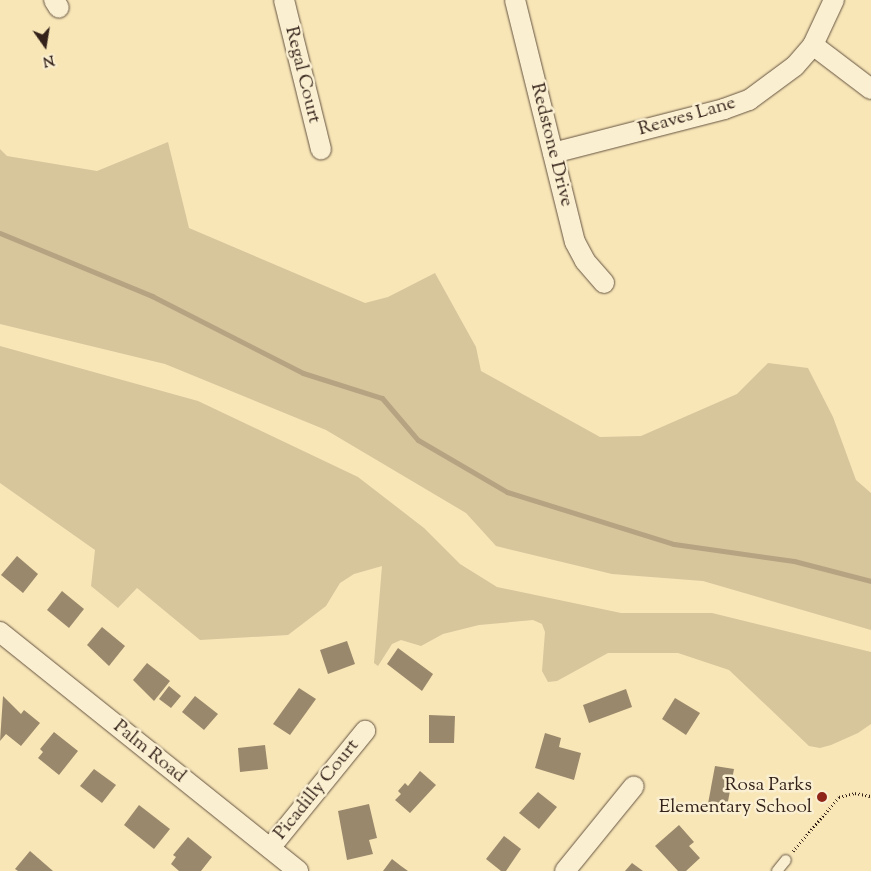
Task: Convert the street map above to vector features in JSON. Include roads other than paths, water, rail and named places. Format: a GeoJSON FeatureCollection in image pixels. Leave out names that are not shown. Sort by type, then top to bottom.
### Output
{"type":"FeatureCollection","features":[{"type":"Feature","properties":{"kind":"street","name":"Regal Court"},"geometry":{"type":"LineString","coordinates":[[284,0],[321,150]]}},
{"type":"Feature","properties":{"kind":"street","name":"Redstone Drive"},"geometry":{"type":"LineString","coordinates":[[514,0],[575,242],[585,261],[604,283]]}},
{"type":"Feature","properties":{"kind":"street","name":"Reaves Lane"},"geometry":{"type":"LineString","coordinates":[[552,153],[724,109],[748,100],[795,66],[813,45],[834,0]]}},
{"type":"Feature","properties":{"kind":"street"},"geometry":{"type":"LineString","coordinates":[[813,45],[871,90]]}},
{"type":"Feature","properties":{"kind":"street","name":"Palm Road"},"geometry":{"type":"LineString","coordinates":[[0,632],[298,871]]}},
{"type":"Feature","properties":{"kind":"street","name":"Picadilly Court"},"geometry":{"type":"LineString","coordinates":[[270,848],[364,731]]}},
{"type":"Feature","properties":{"kind":"street"},"geometry":{"type":"LineString","coordinates":[[565,871],[634,786]]}},
{"type":"Feature","properties":{"kind":"lane"},"geometry":{"type":"LineString","coordinates":[[777,871],[786,860]]}},
{"type":"Feature","properties":{"kind":"waterway"},"geometry":{"type":"LineString","coordinates":[[0,233],[152,296],[303,373],[382,398],[418,440],[507,492],[674,544],[794,561],[871,581]]}},
{"type":"Feature","properties":{"kind":"place","name":"Rosa Parks Elementary School"},"geometry":{"type":"Point","coordinates":[822,797]}}]}
